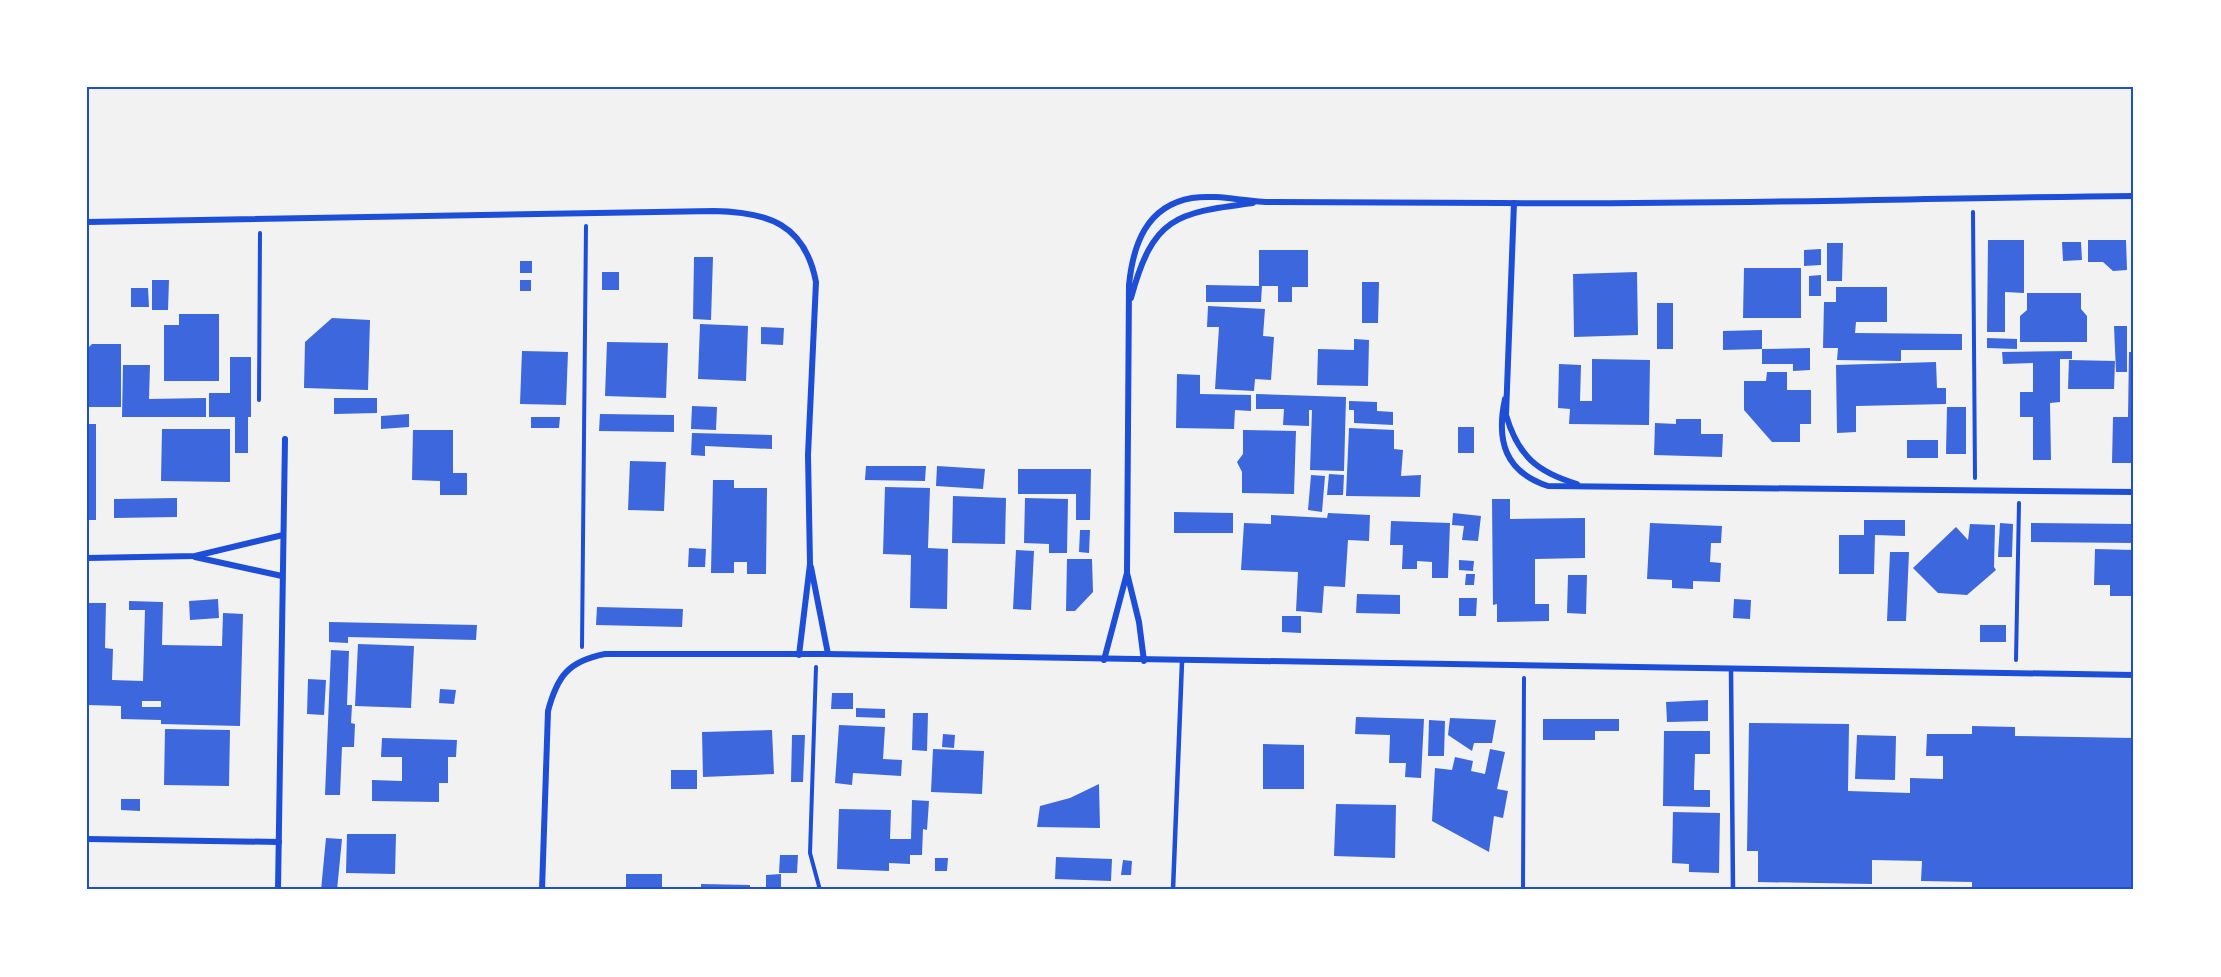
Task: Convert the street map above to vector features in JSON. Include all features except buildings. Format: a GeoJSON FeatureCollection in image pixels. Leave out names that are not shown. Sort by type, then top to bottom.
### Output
{"type":"FeatureCollection","features":[{"type":"Feature","properties":{"kind":"street"},"geometry":{"type":"LineString","coordinates":[[1144,661],[1139,622],[1127,573],[1131,267],[1136,244],[1147,223],[1169,206],[1191,198],[1263,202],[1514,203],[2134,196]]}},
{"type":"Feature","properties":{"kind":"street"},"geometry":{"type":"LineString","coordinates":[[1129,307],[1140,267],[1161,230],[1176,220],[1197,211],[1263,202]]}},
{"type":"Feature","properties":{"kind":"street"},"geometry":{"type":"LineString","coordinates":[[1514,203],[1505,399],[1501,433],[1510,461],[1521,473],[1548,486],[2134,492]]}},
{"type":"Feature","properties":{"kind":"street"},"geometry":{"type":"LineString","coordinates":[[87,222],[746,212],[775,220],[804,246],[813,264],[816,282],[808,455],[810,564],[799,655]]}},
{"type":"Feature","properties":{"kind":"street"},"geometry":{"type":"LineString","coordinates":[[1505,399],[1510,430],[1527,457],[1552,477],[1582,485]]}},
{"type":"Feature","properties":{"kind":"street"},"geometry":{"type":"LineString","coordinates":[[278,890],[285,439]]}},
{"type":"Feature","properties":{"kind":"street"},"geometry":{"type":"LineString","coordinates":[[87,558],[195,556],[283,535]]}},
{"type":"Feature","properties":{"kind":"street"},"geometry":{"type":"LineString","coordinates":[[195,556],[282,576]]}},
{"type":"Feature","properties":{"kind":"street"},"geometry":{"type":"LineString","coordinates":[[810,564],[828,654]]}},
{"type":"Feature","properties":{"kind":"street"},"geometry":{"type":"LineString","coordinates":[[1104,660],[1127,573]]}},
{"type":"Feature","properties":{"kind":"street"},"geometry":{"type":"LineString","coordinates":[[542,890],[548,711],[554,687],[566,671],[582,660],[605,654],[828,654],[1182,662],[2134,675]]}},
{"type":"Feature","properties":{"kind":"street"},"geometry":{"type":"LineString","coordinates":[[87,839],[279,842]]}},
{"type":"Feature","properties":{"kind":"lane"},"geometry":{"type":"LineString","coordinates":[[1173,890],[1182,662]]}},
{"type":"Feature","properties":{"kind":"lane"},"geometry":{"type":"LineString","coordinates":[[1731,669],[1733,890]]}},
{"type":"Feature","properties":{"kind":"path"},"geometry":{"type":"LineString","coordinates":[[1972,198],[1975,491]]}},
{"type":"Feature","properties":{"kind":"path"},"geometry":{"type":"LineString","coordinates":[[582,660],[586,213]]}},
{"type":"Feature","properties":{"kind":"path"},"geometry":{"type":"LineString","coordinates":[[259,400],[260,220]]}},
{"type":"Feature","properties":{"kind":"path"},"geometry":{"type":"LineString","coordinates":[[2016,673],[2020,491]]}},
{"type":"Feature","properties":{"kind":"path"},"geometry":{"type":"LineString","coordinates":[[816,654],[810,853],[820,890]]}},
{"type":"Feature","properties":{"kind":"path"},"geometry":{"type":"LineString","coordinates":[[1523,890],[1524,666]]}}]}
